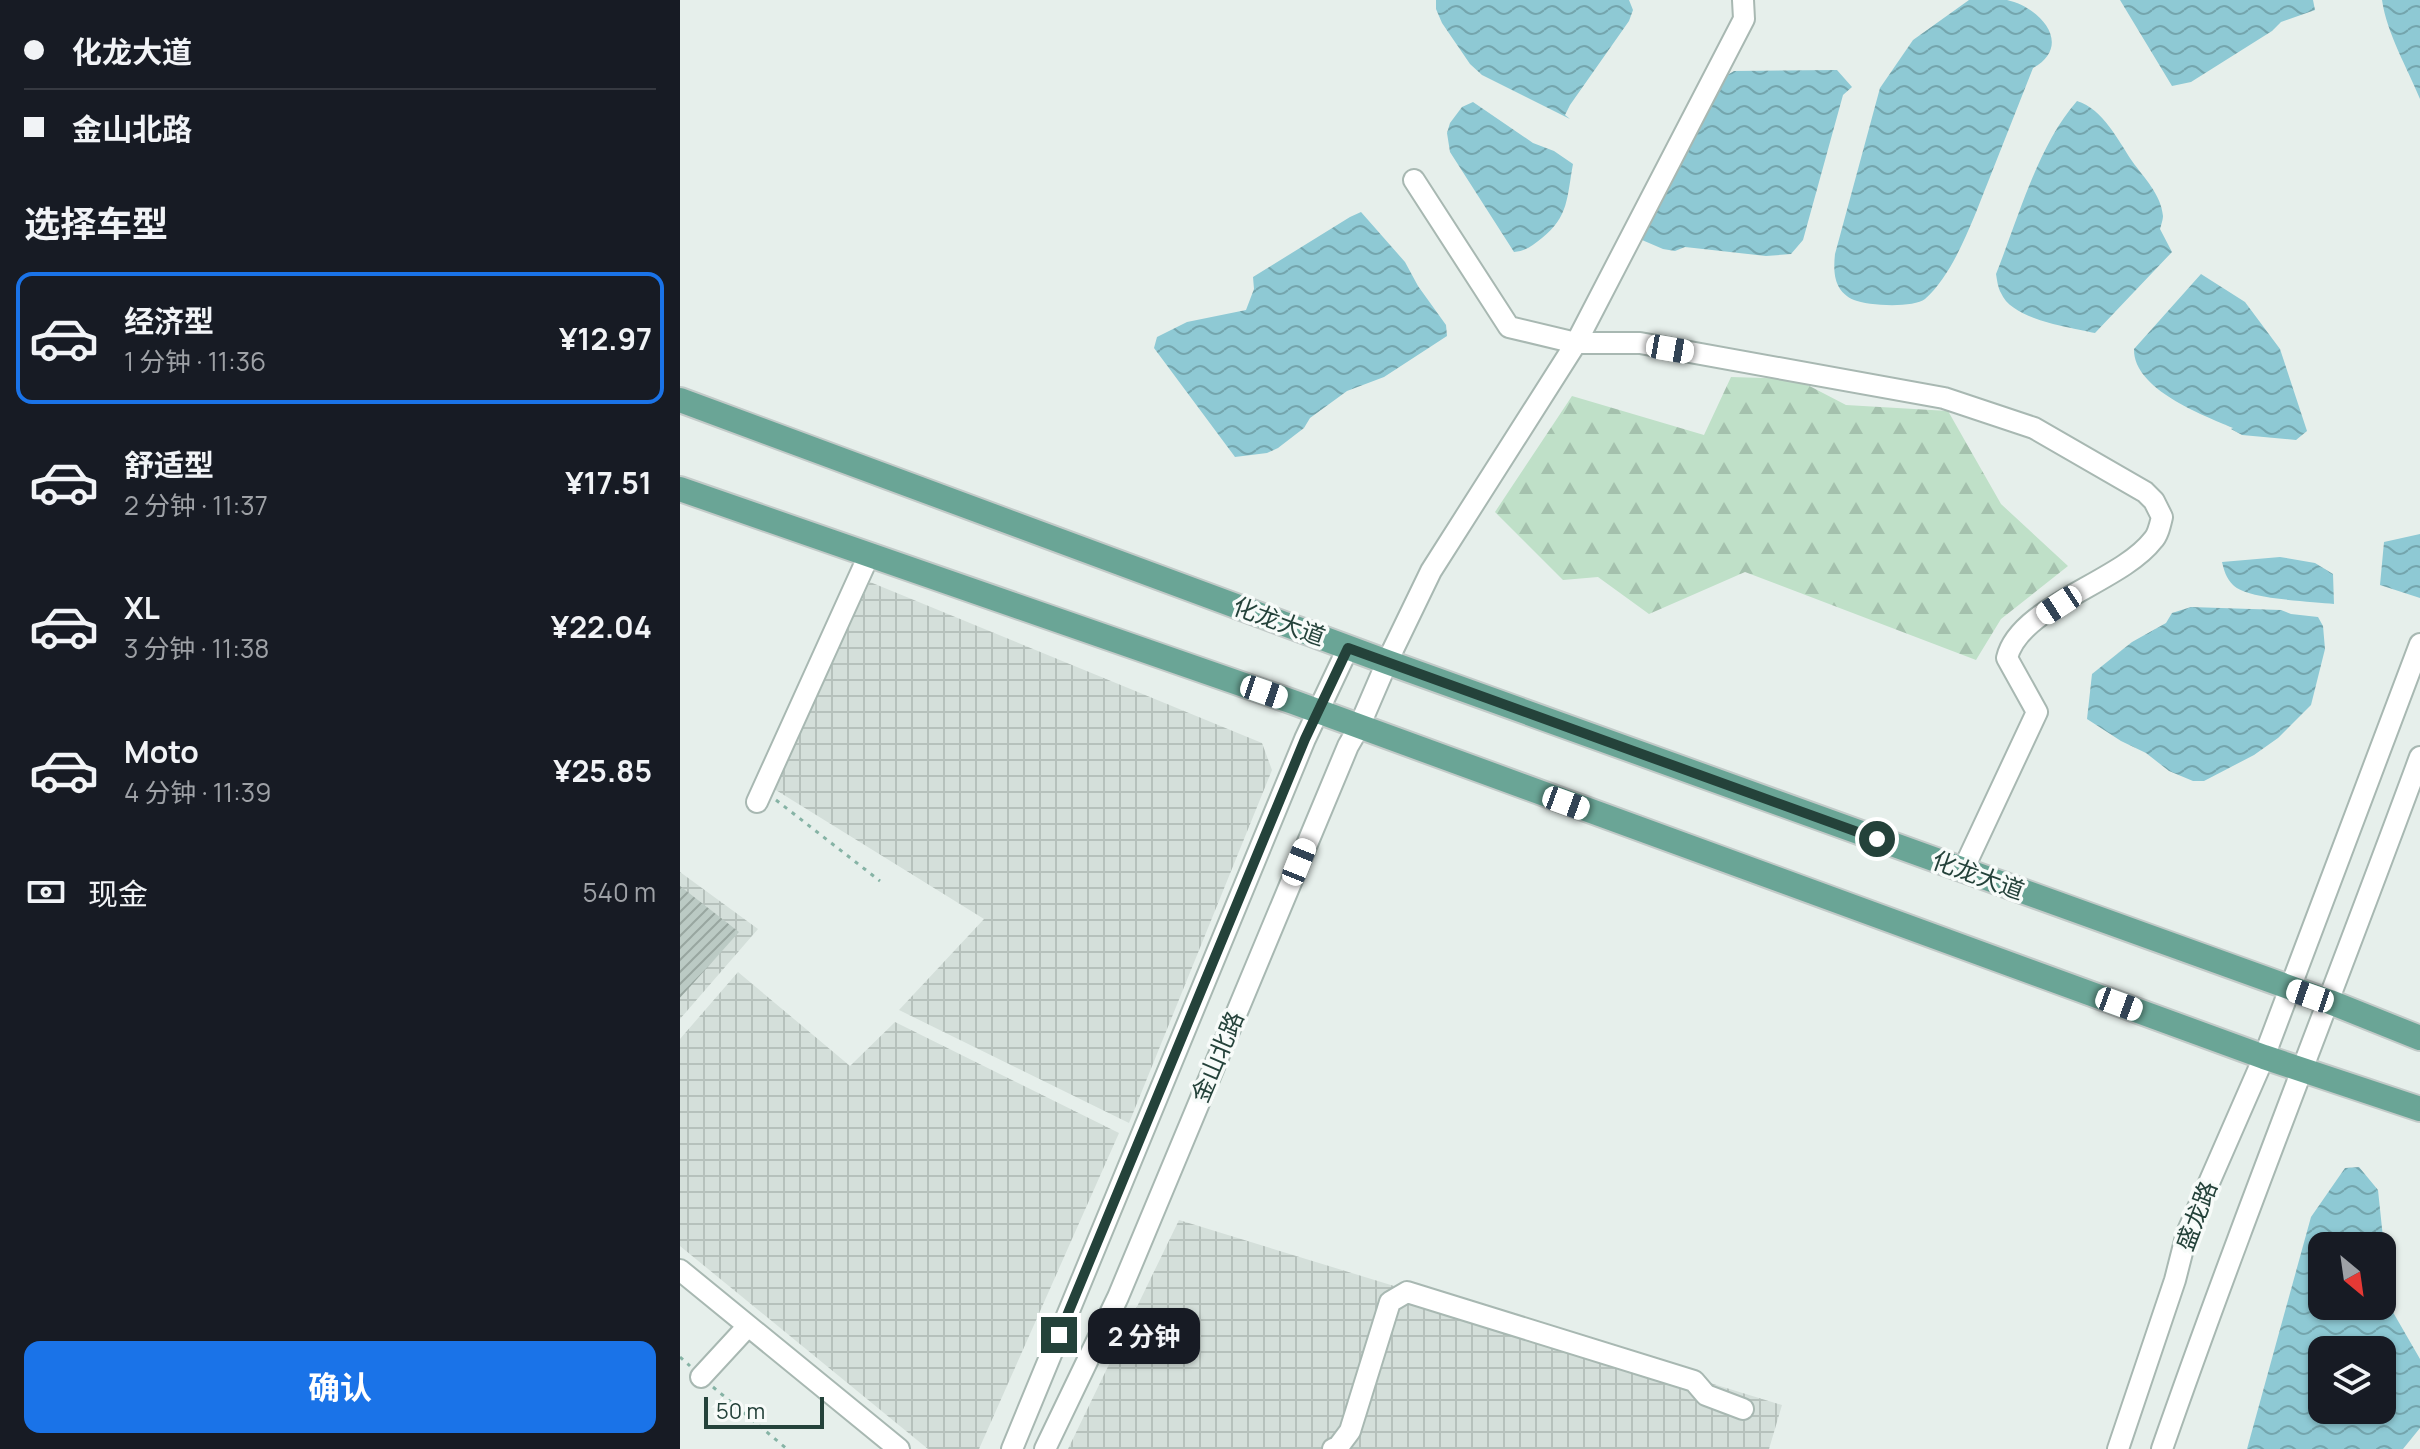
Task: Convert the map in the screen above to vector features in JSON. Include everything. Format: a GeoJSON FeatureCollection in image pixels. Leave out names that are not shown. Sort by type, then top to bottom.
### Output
{"type":"FeatureCollection","features":[{"type":"Feature","properties":{"kind":"main road","name":"化龙大道"},"geometry":{"type":"LineString","coordinates":[[680,400],[1348,648],[2330,1002],[2420,1038]]}},
{"type":"Feature","properties":{"kind":"main road"},"geometry":{"type":"LineString","coordinates":[[680,489],[1317,711],[2264,1057],[2420,1109]]}},
{"type":"Feature","properties":{"kind":"street","name":"金山北路"},"geometry":{"type":"LineString","coordinates":[[1045,1449],[1118,1297],[1348,746],[1387,662],[1431,571],[1576,343],[1744,19],[1743,0]]}},
{"type":"Feature","properties":{"kind":"street"},"geometry":{"type":"LineString","coordinates":[[1414,180],[1509,327],[1576,343],[1640,343],[1944,398],[2034,428],[2145,492],[2154,501],[2162,517],[2155,539],[2135,556],[2033,621],[2010,645],[2007,658],[2037,712],[1963,870]]}},
{"type":"Feature","properties":{"kind":"street"},"geometry":{"type":"LineString","coordinates":[[759,796],[869,555]]}},
{"type":"Feature","properties":{"kind":"street","name":"盛龙路"},"geometry":{"type":"LineString","coordinates":[[2118,1449],[2175,1280],[2187,1233],[2264,1057],[2420,644]]}},
{"type":"Feature","properties":{"kind":"street","name":"金山北路"},"geometry":{"type":"LineString","coordinates":[[1012,1449],[1317,711],[1348,648]]}},
{"type":"Feature","properties":{"kind":"street","name":"盛龙路"},"geometry":{"type":"LineString","coordinates":[[2162,1449],[2210,1311],[2330,1002],[2420,757]]}},
{"type":"Feature","properties":{"kind":"street"},"geometry":{"type":"LineString","coordinates":[[680,1270],[899,1449]]}},
{"type":"Feature","properties":{"kind":"street"},"geometry":{"type":"LineString","coordinates":[[1333,1449],[1350,1431],[1390,1302],[1407,1292],[1694,1381],[1706,1395],[1743,1409]]}},
{"type":"Feature","properties":{"kind":"street"},"geometry":{"type":"LineString","coordinates":[[701,1377],[748,1326]]}},
{"type":"Feature","properties":{"kind":"path"},"geometry":{"type":"LineString","coordinates":[[759,796],[880,881]]}},
{"type":"Feature","properties":{"kind":"path"},"geometry":{"type":"LineString","coordinates":[[680,1357],[787,1449]]}},
{"type":"Feature","properties":{"kind":"shaded area"},"geometry":{"type":"Polygon","coordinates":[[[870,582],[1262,743],[1272,770],[1129,1123],[899,1010],[984,919],[771,787],[870,582]]]}},
{"type":"Feature","properties":{"kind":"shaded area"},"geometry":{"type":"Polygon","coordinates":[[[680,872],[758,929],[680,1019],[680,872]]]}},
{"type":"Feature","properties":{"kind":"shaded area"},"geometry":{"type":"Polygon","coordinates":[[[738,972],[850,1066],[895,1022],[1119,1133],[979,1449],[928,1449],[680,1246],[680,1039],[738,972]]]}},
{"type":"Feature","properties":{"kind":"shaded area"},"geometry":{"type":"Polygon","coordinates":[[[1179,1220],[1782,1405],[1769,1449],[1068,1449],[1179,1220]]]}},
{"type":"Feature","properties":{"kind":"green space"},"geometry":{"type":"Polygon","coordinates":[[[1731,377],[1796,379],[1846,405],[1948,411],[2001,504],[2068,566],[2001,619],[1976,660],[1745,572],[1649,614],[1598,577],[1563,580],[1495,512],[1572,396],[1704,435],[1731,377]]]}},
{"type":"Feature","properties":{"kind":"water"},"geometry":{"type":"Polygon","coordinates":[[[1436,0],[1629,0],[1633,10],[1629,21],[1570,105],[1565,115],[1570,119],[1482,75],[1470,64],[1442,23],[1436,0]]]}},
{"type":"Feature","properties":{"kind":"water"},"geometry":{"type":"Polygon","coordinates":[[[1969,0],[2007,0],[2031,10],[2048,28],[2051,49],[2045,59],[2033,68],[1970,228],[1935,288],[1925,299],[1911,304],[1880,305],[1854,300],[1842,292],[1836,281],[1835,254],[1880,88],[1913,40],[1969,0]]]}},
{"type":"Feature","properties":{"kind":"water"},"geometry":{"type":"Polygon","coordinates":[[[2120,0],[2313,0],[2315,10],[2281,22],[2272,31],[2191,82],[2172,86],[2120,0]]]}},
{"type":"Feature","properties":{"kind":"water"},"geometry":{"type":"Polygon","coordinates":[[[2382,0],[2420,0],[2420,99],[2393,38],[2382,0]]]}},
{"type":"Feature","properties":{"kind":"water"},"geometry":{"type":"Polygon","coordinates":[[[1837,70],[1852,87],[1843,95],[1803,240],[1791,254],[1766,256],[1685,247],[1675,251],[1642,240],[1680,137],[1704,103],[1720,91],[1724,77],[1734,71],[1837,70]]]}},
{"type":"Feature","properties":{"kind":"water"},"geometry":{"type":"Polygon","coordinates":[[[2077,101],[2102,118],[2151,187],[2162,208],[2160,229],[2172,252],[2095,333],[2043,321],[2017,310],[2001,293],[1996,274],[2040,161],[2063,119],[2077,101]]]}},
{"type":"Feature","properties":{"kind":"water"},"geometry":{"type":"Polygon","coordinates":[[[1473,102],[1533,143],[1554,151],[1573,164],[1562,214],[1551,230],[1522,251],[1514,252],[1450,152],[1447,133],[1450,123],[1462,107],[1473,102]]]}},
{"type":"Feature","properties":{"kind":"water"},"geometry":{"type":"Polygon","coordinates":[[[1361,212],[1405,262],[1446,325],[1447,336],[1384,377],[1347,391],[1310,418],[1304,428],[1278,448],[1267,453],[1235,457],[1154,348],[1157,337],[1187,322],[1246,310],[1254,289],[1253,277],[1361,212]]]}},
{"type":"Feature","properties":{"kind":"water"},"geometry":{"type":"Polygon","coordinates":[[[2201,274],[2245,302],[2280,349],[2307,431],[2296,440],[2242,435],[2172,399],[2145,376],[2137,363],[2134,349],[2201,274]]]}},
{"type":"Feature","properties":{"kind":"water"},"geometry":{"type":"Polygon","coordinates":[[[2420,534],[2420,598],[2380,585],[2384,542],[2420,534]]]}},
{"type":"Feature","properties":{"kind":"water"},"geometry":{"type":"Polygon","coordinates":[[[2280,557],[2315,563],[2333,574],[2334,604],[2265,597],[2241,590],[2229,580],[2222,562],[2280,557]]]}},
{"type":"Feature","properties":{"kind":"water"},"geometry":{"type":"Polygon","coordinates":[[[2191,607],[2281,610],[2318,617],[2323,626],[2325,649],[2311,705],[2278,738],[2254,755],[2204,781],[2193,781],[2169,771],[2146,753],[2087,719],[2092,674],[2132,642],[2166,623],[2172,613],[2191,607]]]}},
{"type":"Feature","properties":{"kind":"water"},"geometry":{"type":"Polygon","coordinates":[[[2359,1167],[2378,1190],[2382,1232],[2308,1232],[2308,1320],[2396,1320],[2396,1317],[2420,1359],[2420,1428],[2403,1449],[2247,1449],[2311,1217],[2345,1168],[2359,1167]]]}},
{"type":"Feature","properties":{"kind":"building"},"geometry":{"type":"Polygon","coordinates":[[[680,886],[739,932],[680,998],[680,886]]]}},
{"type":"Feature","properties":{"kind":"route"},"geometry":{"type":"LineString","coordinates":[[1059,1335],[1305,739],[1348,648],[1877,839]]}}]}
